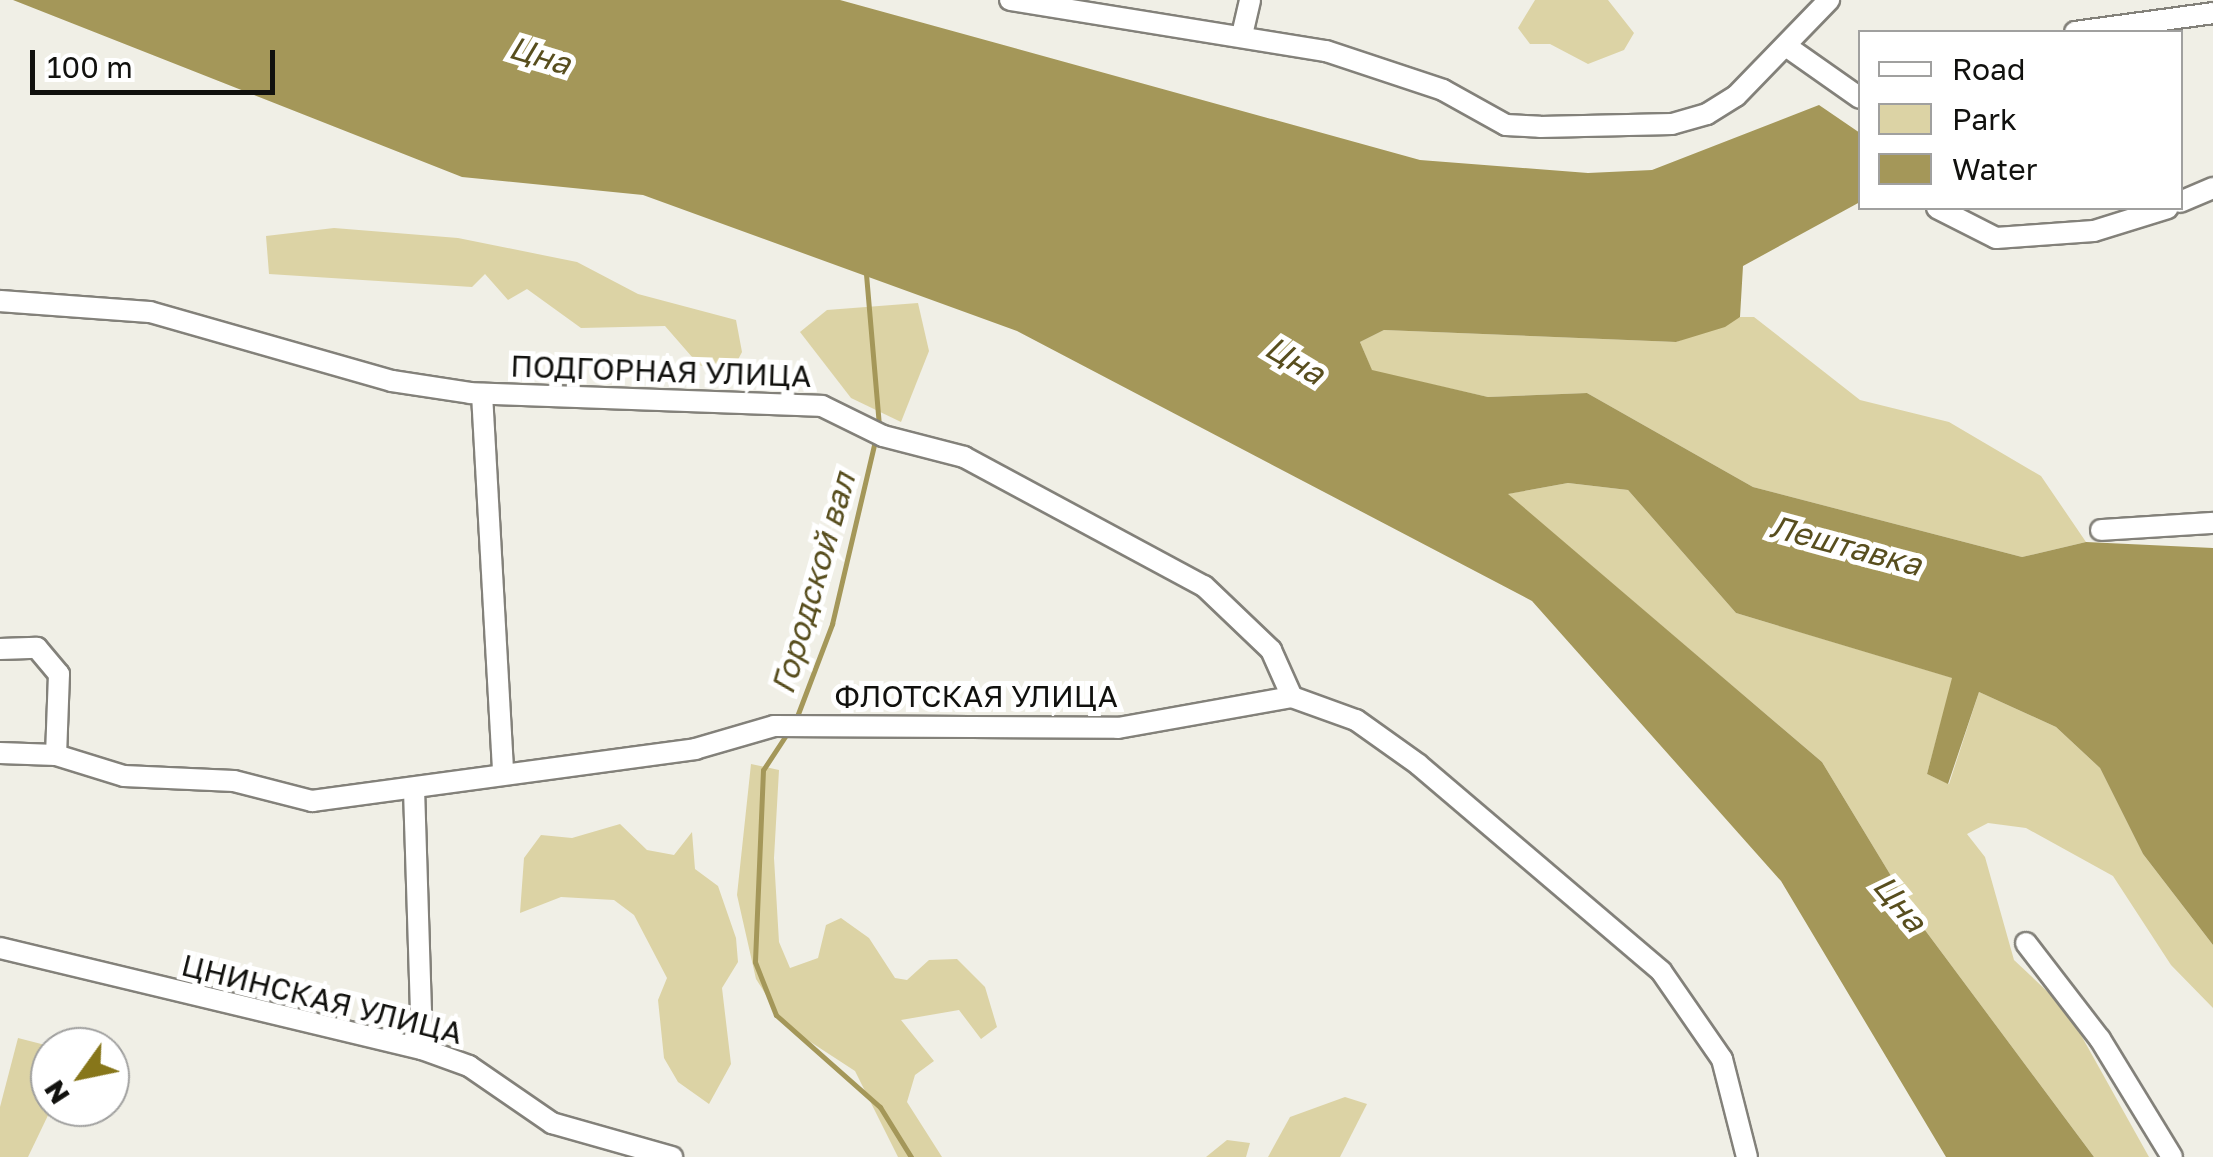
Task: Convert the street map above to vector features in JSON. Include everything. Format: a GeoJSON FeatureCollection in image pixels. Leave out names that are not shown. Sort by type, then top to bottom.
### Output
{"type":"FeatureCollection","features":[{"type":"Feature","properties":{"kind":"street"},"geometry":{"type":"LineString","coordinates":[[1010,0],[1242,35],[1392,70],[1475,114],[1540,127],[1672,124],[1707,114],[1786,46],[1830,0]]}},
{"type":"Feature","properties":{"kind":"street"},"geometry":{"type":"LineString","coordinates":[[1242,35],[1250,0]]}},
{"type":"Feature","properties":{"kind":"street"},"geometry":{"type":"LineString","coordinates":[[2081,30],[2145,10],[2213,13]]}},
{"type":"Feature","properties":{"kind":"street"},"geometry":{"type":"LineString","coordinates":[[1786,46],[1858,97]]}},
{"type":"Feature","properties":{"kind":"street"},"geometry":{"type":"LineString","coordinates":[[2183,201],[2213,188]]}},
{"type":"Feature","properties":{"kind":"street"},"geometry":{"type":"LineString","coordinates":[[1941,210],[1996,238],[2094,232],[2162,210]]}},
{"type":"Feature","properties":{"kind":"street","name":"ПОДГОРНАЯ УЛИЦА"},"geometry":{"type":"LineString","coordinates":[[0,300],[150,312],[392,381],[482,394],[822,406],[883,436],[964,457],[1204,586],[1271,650],[1292,697]]}},
{"type":"Feature","properties":{"kind":"street"},"geometry":{"type":"LineString","coordinates":[[482,394],[503,773]]}},
{"type":"Feature","properties":{"kind":"street"},"geometry":{"type":"LineString","coordinates":[[2101,530],[2213,523]]}},
{"type":"Feature","properties":{"kind":"street"},"geometry":{"type":"LineString","coordinates":[[0,649],[37,648],[60,674],[56,756]]}},
{"type":"Feature","properties":{"kind":"street","name":"ФЛОТСКАЯ УЛИЦА"},"geometry":{"type":"LineString","coordinates":[[0,754],[56,756],[124,776],[234,780],[312,802],[695,749],[779,726],[1118,728],[1292,697],[1356,720],[1419,765],[1661,971],[1722,1058],[1747,1157]]}},
{"type":"Feature","properties":{"kind":"street"},"geometry":{"type":"LineString","coordinates":[[414,789],[422,1049]]}},
{"type":"Feature","properties":{"kind":"street"},"geometry":{"type":"LineString","coordinates":[[2026,943],[2100,1039],[2172,1157]]}},
{"type":"Feature","properties":{"kind":"street","name":"ЦНИНСКАЯ УЛИЦА"},"geometry":{"type":"LineString","coordinates":[[0,948],[422,1049],[469,1066],[552,1123],[672,1157]]}},
{"type":"Feature","properties":{"kind":"green space"},"geometry":{"type":"Polygon","coordinates":[[[1535,0],[1608,0],[1634,33],[1624,50],[1588,64],[1550,44],[1530,44],[1518,28],[1535,0]]]}},
{"type":"Feature","properties":{"kind":"green space"},"geometry":{"type":"Polygon","coordinates":[[[334,228],[458,238],[577,262],[638,294],[736,320],[742,352],[730,375],[699,365],[665,326],[581,328],[527,289],[508,300],[485,274],[472,287],[269,274],[266,236],[334,228]]]}},
{"type":"Feature","properties":{"kind":"green space"},"geometry":{"type":"Polygon","coordinates":[[[918,303],[929,351],[901,422],[851,398],[800,332],[827,310],[918,303]]]}},
{"type":"Feature","properties":{"kind":"green space"},"geometry":{"type":"Polygon","coordinates":[[[1740,317],[1754,317],[1860,400],[1949,422],[2041,476],[2086,542],[2022,557],[1753,487],[1587,393],[1488,397],[1372,371],[1360,342],[1384,330],[1676,342],[1740,317]]]}},
{"type":"Feature","properties":{"kind":"green space"},"geometry":{"type":"Polygon","coordinates":[[[1568,483],[1628,490],[1736,613],[1953,678],[1927,774],[1949,784],[1979,692],[2056,727],[2100,768],[2143,854],[2213,945],[2213,1008],[2171,965],[2113,876],[2026,828],[1988,823],[1967,834],[1985,857],[2014,960],[2067,1010],[2149,1157],[2094,1157],[1919,922],[1822,762],[1507,494],[1568,483]]]}},
{"type":"Feature","properties":{"kind":"green space"},"geometry":{"type":"Polygon","coordinates":[[[751,764],[779,770],[774,858],[779,942],[790,968],[818,958],[826,925],[841,918],[869,938],[895,978],[907,980],[929,960],[957,959],[985,987],[997,1027],[981,1039],[959,1010],[901,1020],[934,1061],[915,1075],[907,1102],[942,1157],[898,1157],[855,1071],[786,1026],[756,979],[737,895],[751,764]]]}},
{"type":"Feature","properties":{"kind":"green space"},"geometry":{"type":"Polygon","coordinates":[[[620,824],[647,850],[674,855],[692,832],[695,869],[718,886],[736,938],[738,962],[722,988],[731,1064],[709,1104],[678,1082],[664,1058],[658,1000],[667,978],[634,915],[614,900],[561,897],[520,913],[524,858],[541,835],[572,838],[620,824]]]}},
{"type":"Feature","properties":{"kind":"green space"},"geometry":{"type":"Polygon","coordinates":[[[18,1038],[30,1041],[30,1127],[42,1127],[28,1157],[0,1157],[0,1107],[18,1038]]]}},
{"type":"Feature","properties":{"kind":"green space"},"geometry":{"type":"Polygon","coordinates":[[[1345,1097],[1367,1104],[1340,1157],[1268,1157],[1290,1117],[1345,1097]]]}},
{"type":"Feature","properties":{"kind":"green space"},"geometry":{"type":"Polygon","coordinates":[[[1227,1140],[1250,1143],[1246,1157],[1206,1157],[1227,1140]]]}},
{"type":"Feature","properties":{"kind":"water"},"geometry":{"type":"Polygon","coordinates":[[[13,0],[840,0],[1420,160],[1588,173],[1652,170],[1819,105],[1858,132],[1858,203],[1743,266],[1740,317],[1725,327],[1676,342],[1384,330],[1360,342],[1372,370],[1488,397],[1587,393],[1753,487],[2022,557],[2086,542],[2213,548],[2213,945],[2143,854],[2100,768],[2056,727],[1979,692],[1948,784],[1927,774],[1952,678],[1736,613],[1628,490],[1568,483],[1508,494],[1822,762],[1919,922],[2094,1157],[1946,1157],[1781,881],[1532,601],[1017,331],[643,195],[462,177],[13,0]]]}},
{"type":"Feature","properties":{"kind":"waterway","name":"Городской вал"},"geometry":{"type":"LineString","coordinates":[[866,274],[879,426]]}},
{"type":"Feature","properties":{"kind":"waterway","name":"Городской вал"},"geometry":{"type":"LineString","coordinates":[[796,719],[832,624],[876,437]]}},
{"type":"Feature","properties":{"kind":"waterway","name":"Городской вал"},"geometry":{"type":"LineString","coordinates":[[788,732],[763,770],[755,962],[776,1015],[880,1107],[911,1157]]}},
{"type":"Feature","properties":{"kind":"water label","name":"Цна"},"geometry":{"type":"Point","coordinates":[540,55]}},
{"type":"Feature","properties":{"kind":"water label","name":"Цна"},"geometry":{"type":"Point","coordinates":[1295,360]}},
{"type":"Feature","properties":{"kind":"water label","name":"Лештавка"},"geometry":{"type":"Point","coordinates":[1846,545]}},
{"type":"Feature","properties":{"kind":"water label","name":"Цна"},"geometry":{"type":"Point","coordinates":[1900,903]}}]}
